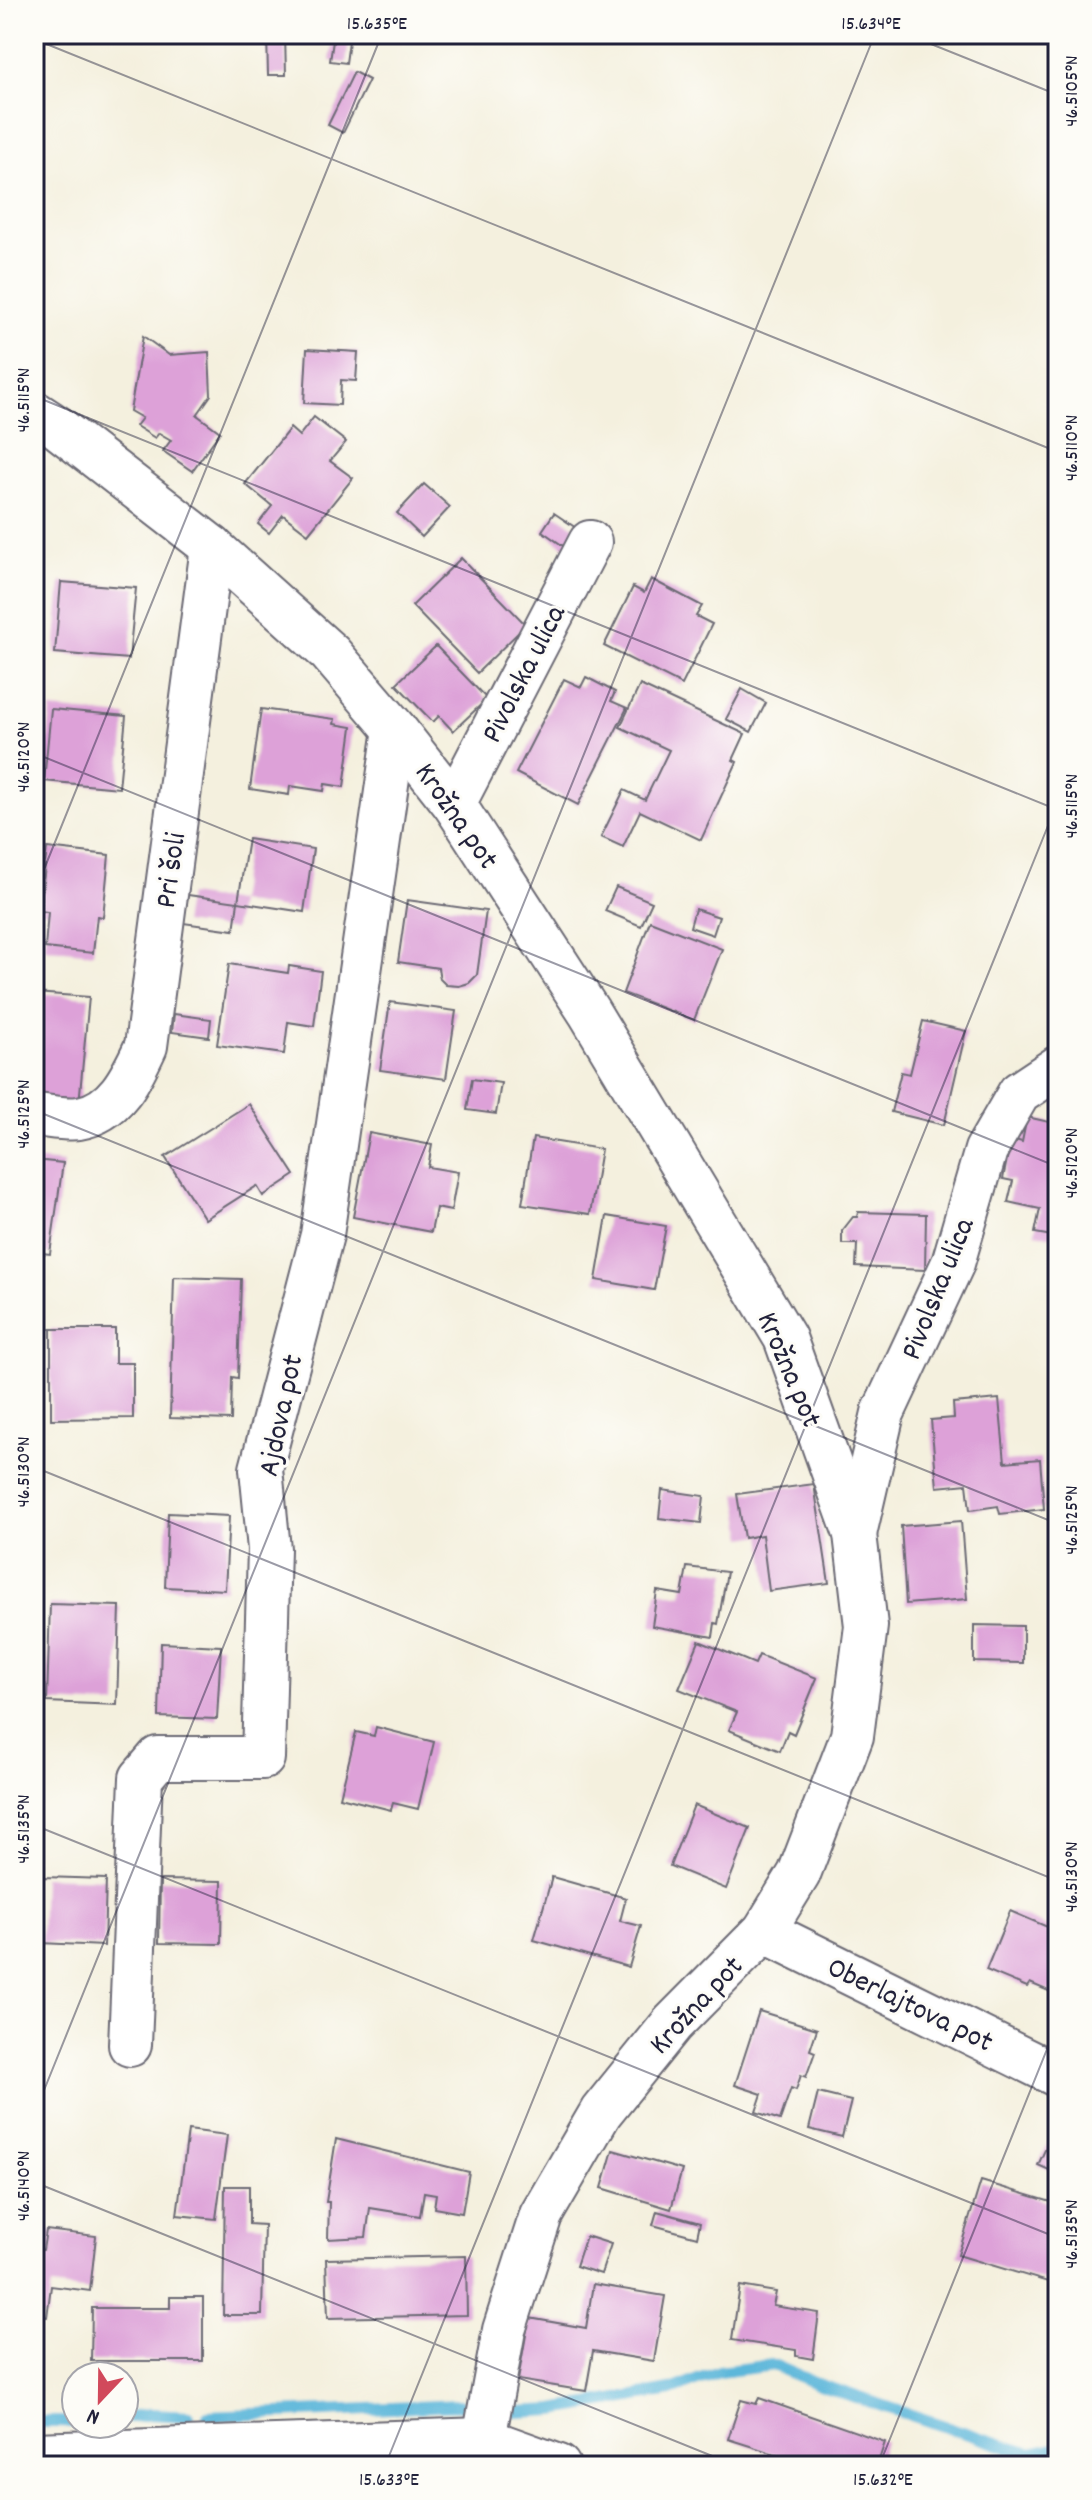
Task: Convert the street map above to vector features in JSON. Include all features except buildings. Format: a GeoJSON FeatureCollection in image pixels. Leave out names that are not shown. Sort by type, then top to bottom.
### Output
{"type":"FeatureCollection","features":[{"type":"Feature","properties":{"kind":"street","name":"Krožna pot"},"geometry":{"type":"LineString","coordinates":[[34,412],[212,547],[330,653],[454,804],[589,1012],[785,1338],[855,1534],[866,1626],[852,1736],[799,1874],[764,1931],[672,2024],[601,2112],[541,2215],[504,2330],[484,2439]]}},
{"type":"Feature","properties":{"kind":"street","name":"Pivolska ulica"},"geometry":{"type":"LineString","coordinates":[[454,804],[590,542]]}},
{"type":"Feature","properties":{"kind":"street","name":"Pri šoli"},"geometry":{"type":"LineString","coordinates":[[34,1115],[78,1118],[104,1109],[129,1081],[146,1046],[212,547]]}},
{"type":"Feature","properties":{"kind":"street","name":"Ajdova pot"},"geometry":{"type":"LineString","coordinates":[[130,2045],[141,1778],[158,1758],[263,1758],[269,1549],[261,1469],[322,1235],[395,729]]}},
{"type":"Feature","properties":{"kind":"street","name":"Pivolska ulica"},"geometry":{"type":"LineString","coordinates":[[855,1534],[883,1413],[953,1263],[986,1150],[1019,1093],[1058,1067]]}},
{"type":"Feature","properties":{"kind":"street","name":"Oberlajtova pot"},"geometry":{"type":"LineString","coordinates":[[764,1931],[1058,2076]]}},
{"type":"Feature","properties":{"kind":"street"},"geometry":{"type":"LineString","coordinates":[[34,2454],[484,2439],[559,2466]]}},
{"type":"Feature","properties":{"kind":"waterway"},"geometry":{"type":"LineString","coordinates":[[516,2412],[554,2410],[671,2390],[719,2372],[773,2365],[820,2385],[1031,2454],[1058,2448]]}},
{"type":"Feature","properties":{"kind":"waterway"},"geometry":{"type":"LineString","coordinates":[[208,2416],[460,2405]]}},
{"type":"Feature","properties":{"kind":"waterway"},"geometry":{"type":"LineString","coordinates":[[140,2416],[189,2416]]}},
{"type":"Feature","properties":{"kind":"waterway"},"geometry":{"type":"LineString","coordinates":[[34,2422],[60,2422]]}}]}
